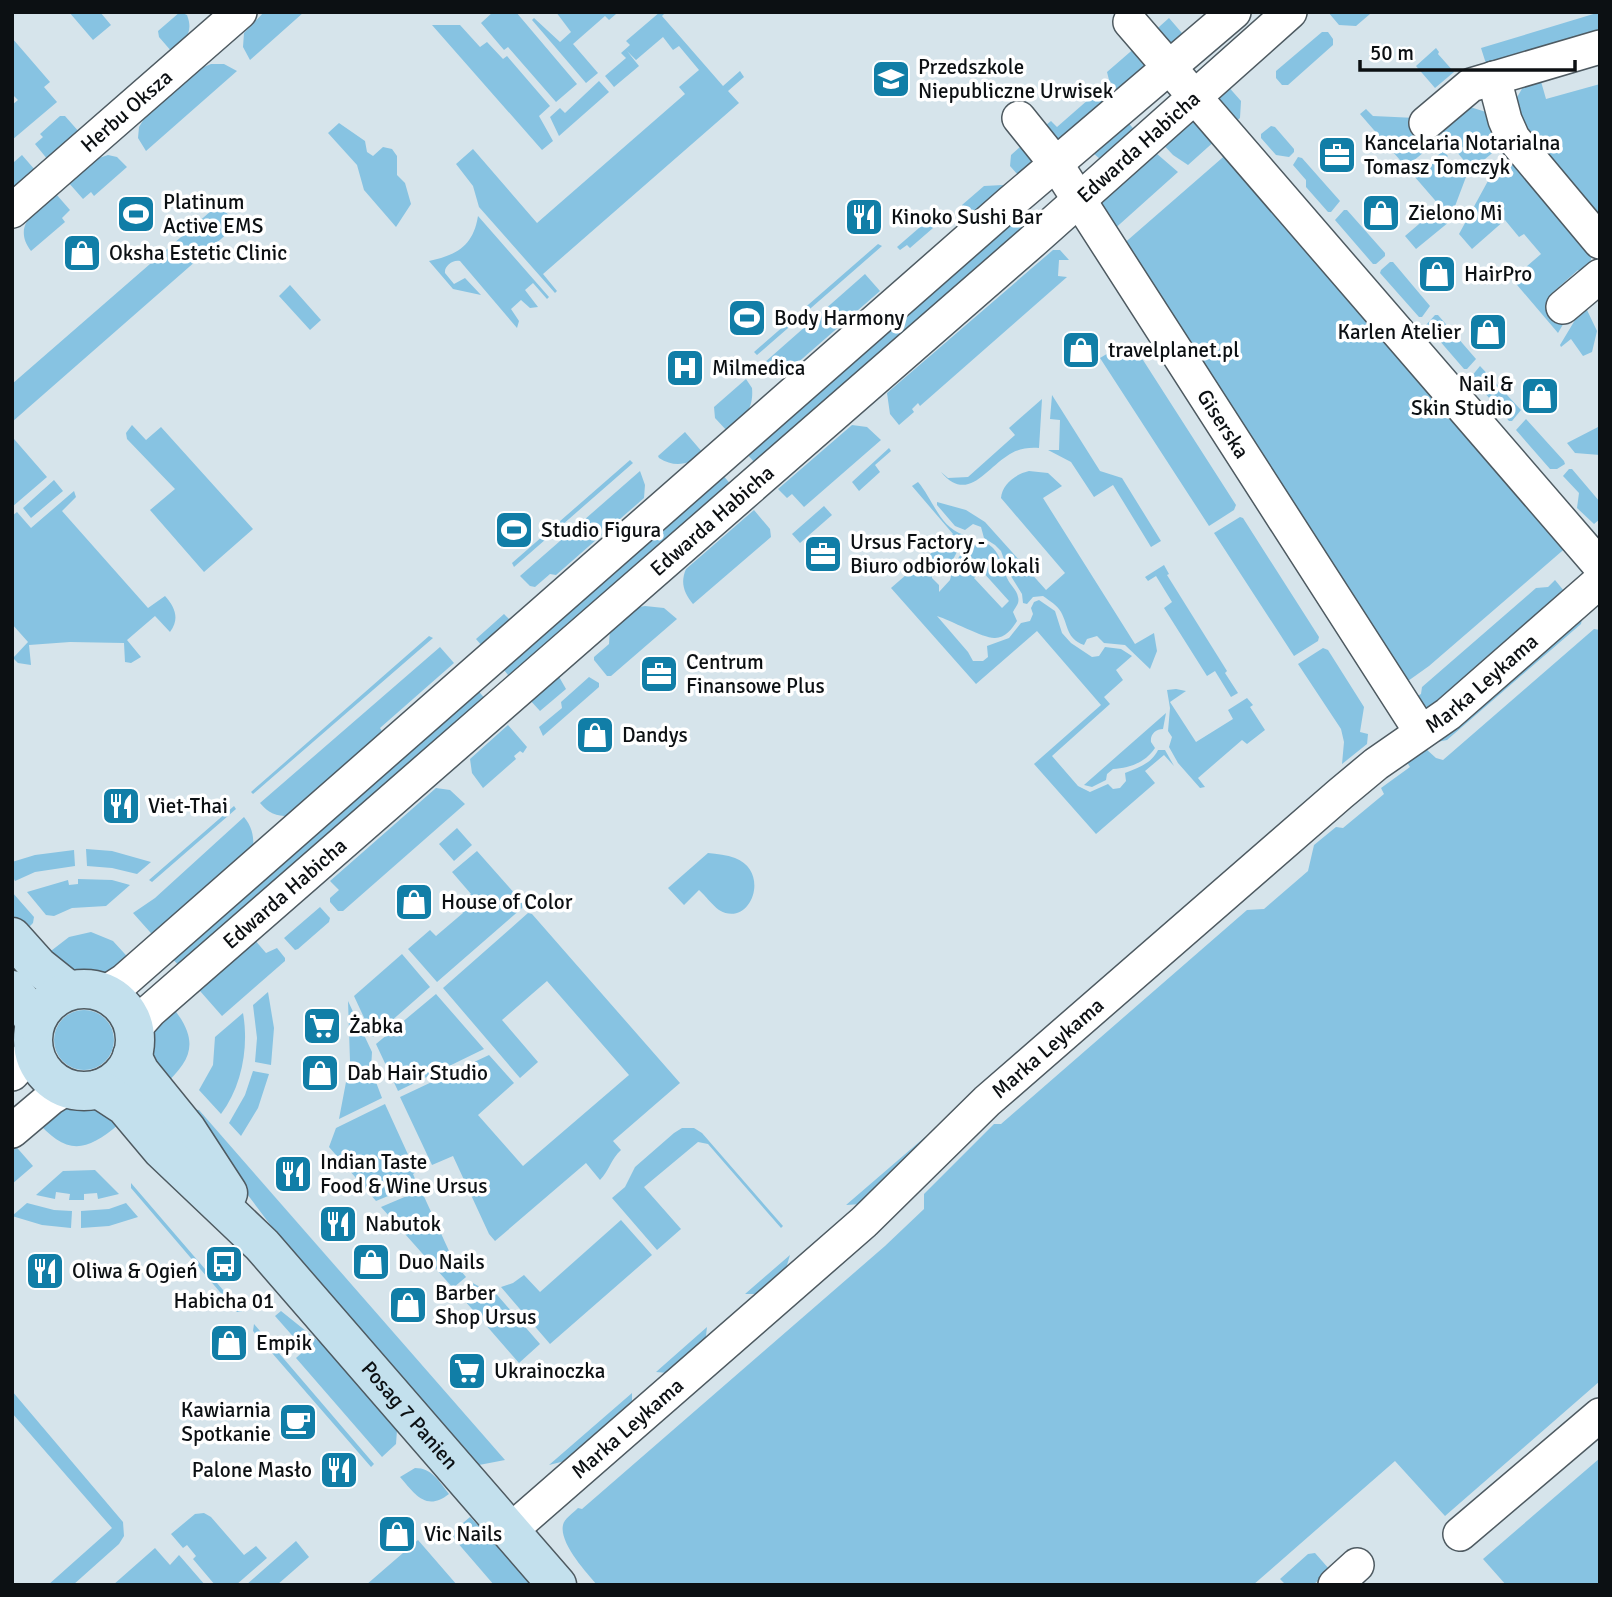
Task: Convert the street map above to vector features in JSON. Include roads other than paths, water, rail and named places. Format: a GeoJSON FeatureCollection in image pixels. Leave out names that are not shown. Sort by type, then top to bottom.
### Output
{"type":"FeatureCollection","features":[{"type":"Feature","properties":{"kind":"street","name":"Herbu Oksza"},"geometry":{"type":"LineString","coordinates":[[12,211],[240,12]]}},
{"type":"Feature","properties":{"kind":"street","name":"Edwarda Habicha"},"geometry":{"type":"LineString","coordinates":[[87,991],[125,980],[1056,164],[1234,12]]}},
{"type":"Feature","properties":{"kind":"street","name":"Edwarda Habicha"},"geometry":{"type":"LineString","coordinates":[[133,1043],[150,1011],[1195,99],[1290,12]]}},
{"type":"Feature","properties":{"kind":"street"},"geometry":{"type":"LineString","coordinates":[[1130,22],[1600,566]]}},
{"type":"Feature","properties":{"kind":"street"},"geometry":{"type":"LineString","coordinates":[[1426,122],[1464,90],[1494,78],[1600,47]]}},
{"type":"Feature","properties":{"kind":"street"},"geometry":{"type":"LineString","coordinates":[[1494,78],[1505,120],[1513,138],[1600,242]]}},
{"type":"Feature","properties":{"kind":"street","name":"Giserska"},"geometry":{"type":"LineString","coordinates":[[1019,118],[1056,164],[1421,732]]}},
{"type":"Feature","properties":{"kind":"street"},"geometry":{"type":"LineString","coordinates":[[1563,307],[1600,276]]}},
{"type":"Feature","properties":{"kind":"street","name":"Marka Leykama"},"geometry":{"type":"LineString","coordinates":[[510,1531],[864,1222],[987,1101],[1340,794],[1376,764],[1448,714],[1600,581]]}},
{"type":"Feature","properties":{"kind":"street"},"geometry":{"type":"LineString","coordinates":[[12,937],[38,966],[126,1010],[133,1043],[128,1066],[117,1079],[51,1098],[12,1132]]}},
{"type":"Feature","properties":{"kind":"street"},"geometry":{"type":"LineString","coordinates":[[12,990],[26,1007],[27,1049],[45,1074],[57,1084],[83,1089]]}},
{"type":"Feature","properties":{"kind":"street"},"geometry":{"type":"LineString","coordinates":[[27,1049],[46,1004],[87,991]]}},
{"type":"Feature","properties":{"kind":"street","name":"Posag 7 Panien"},"geometry":{"type":"LineString","coordinates":[[133,1043],[149,1085],[187,1130],[262,1245]]}},
{"type":"Feature","properties":{"kind":"street","name":"Posag 7 Panien"},"geometry":{"type":"LineString","coordinates":[[83,1089],[125,1106],[162,1150],[262,1245],[556,1585]]}},
{"type":"Feature","properties":{"kind":"street"},"geometry":{"type":"LineString","coordinates":[[1460,1534],[1600,1415]]}},
{"type":"Feature","properties":{"kind":"place","name":"Przedszkole Niepubliczne Urwisek"},"geometry":{"type":"Point","coordinates":[891,79]}},
{"type":"Feature","properties":{"kind":"place","name":"Kancelaria Notarialna Tomasz Tomczyk"},"geometry":{"type":"Point","coordinates":[1337,155]}},
{"type":"Feature","properties":{"kind":"place","name":"Zielono Mi"},"geometry":{"type":"Point","coordinates":[1381,213]}},
{"type":"Feature","properties":{"kind":"place","name":"Platinum Active EMS"},"geometry":{"type":"Point","coordinates":[136,214]}},
{"type":"Feature","properties":{"kind":"place","name":"Kinoko Sushi Bar"},"geometry":{"type":"Point","coordinates":[864,217]}},
{"type":"Feature","properties":{"kind":"place","name":"Oksha Estetic Clinic"},"geometry":{"type":"Point","coordinates":[82,253]}},
{"type":"Feature","properties":{"kind":"place","name":"HairPro"},"geometry":{"type":"Point","coordinates":[1437,274]}},
{"type":"Feature","properties":{"kind":"place","name":"Body Harmony"},"geometry":{"type":"Point","coordinates":[747,318]}},
{"type":"Feature","properties":{"kind":"place","name":"Karlen Atelier"},"geometry":{"type":"Point","coordinates":[1488,332]}},
{"type":"Feature","properties":{"kind":"place","name":"travelplanet.pl"},"geometry":{"type":"Point","coordinates":[1081,350]}},
{"type":"Feature","properties":{"kind":"place","name":"Milmedica"},"geometry":{"type":"Point","coordinates":[685,368]}},
{"type":"Feature","properties":{"kind":"place","name":"Nail & Skin Studio"},"geometry":{"type":"Point","coordinates":[1540,396]}},
{"type":"Feature","properties":{"kind":"place","name":"Studio Figura"},"geometry":{"type":"Point","coordinates":[514,530]}},
{"type":"Feature","properties":{"kind":"place","name":"Ursus Factory - Biuro odbiorów lokali"},"geometry":{"type":"Point","coordinates":[823,554]}},
{"type":"Feature","properties":{"kind":"place","name":"Centrum Finansowe Plus"},"geometry":{"type":"Point","coordinates":[659,674]}},
{"type":"Feature","properties":{"kind":"place","name":"Dandys"},"geometry":{"type":"Point","coordinates":[595,735]}},
{"type":"Feature","properties":{"kind":"place","name":"Viet-Thai"},"geometry":{"type":"Point","coordinates":[121,806]}},
{"type":"Feature","properties":{"kind":"place","name":"House of Color"},"geometry":{"type":"Point","coordinates":[414,902]}},
{"type":"Feature","properties":{"kind":"place","name":"Żabka"},"geometry":{"type":"Point","coordinates":[322,1026]}},
{"type":"Feature","properties":{"kind":"place","name":"Dab Hair Studio"},"geometry":{"type":"Point","coordinates":[320,1073]}},
{"type":"Feature","properties":{"kind":"place","name":"Indian Taste Food & Wine Ursus"},"geometry":{"type":"Point","coordinates":[293,1174]}},
{"type":"Feature","properties":{"kind":"place","name":"Nabutok"},"geometry":{"type":"Point","coordinates":[338,1224]}},
{"type":"Feature","properties":{"kind":"place","name":"Duo Nails"},"geometry":{"type":"Point","coordinates":[371,1262]}},
{"type":"Feature","properties":{"kind":"place","name":"Habicha 01"},"geometry":{"type":"Point","coordinates":[224,1264]}},
{"type":"Feature","properties":{"kind":"place","name":"Oliwa & Ogień"},"geometry":{"type":"Point","coordinates":[45,1271]}},
{"type":"Feature","properties":{"kind":"place","name":"Barber Shop Ursus"},"geometry":{"type":"Point","coordinates":[408,1305]}},
{"type":"Feature","properties":{"kind":"place","name":"Empik"},"geometry":{"type":"Point","coordinates":[229,1343]}},
{"type":"Feature","properties":{"kind":"place","name":"Ukrainoczka"},"geometry":{"type":"Point","coordinates":[467,1371]}},
{"type":"Feature","properties":{"kind":"place","name":"Kawiarnia Spotkanie"},"geometry":{"type":"Point","coordinates":[298,1422]}},
{"type":"Feature","properties":{"kind":"place","name":"Palone Masło"},"geometry":{"type":"Point","coordinates":[339,1470]}},
{"type":"Feature","properties":{"kind":"place","name":"Vic Nails"},"geometry":{"type":"Point","coordinates":[397,1534]}}]}
